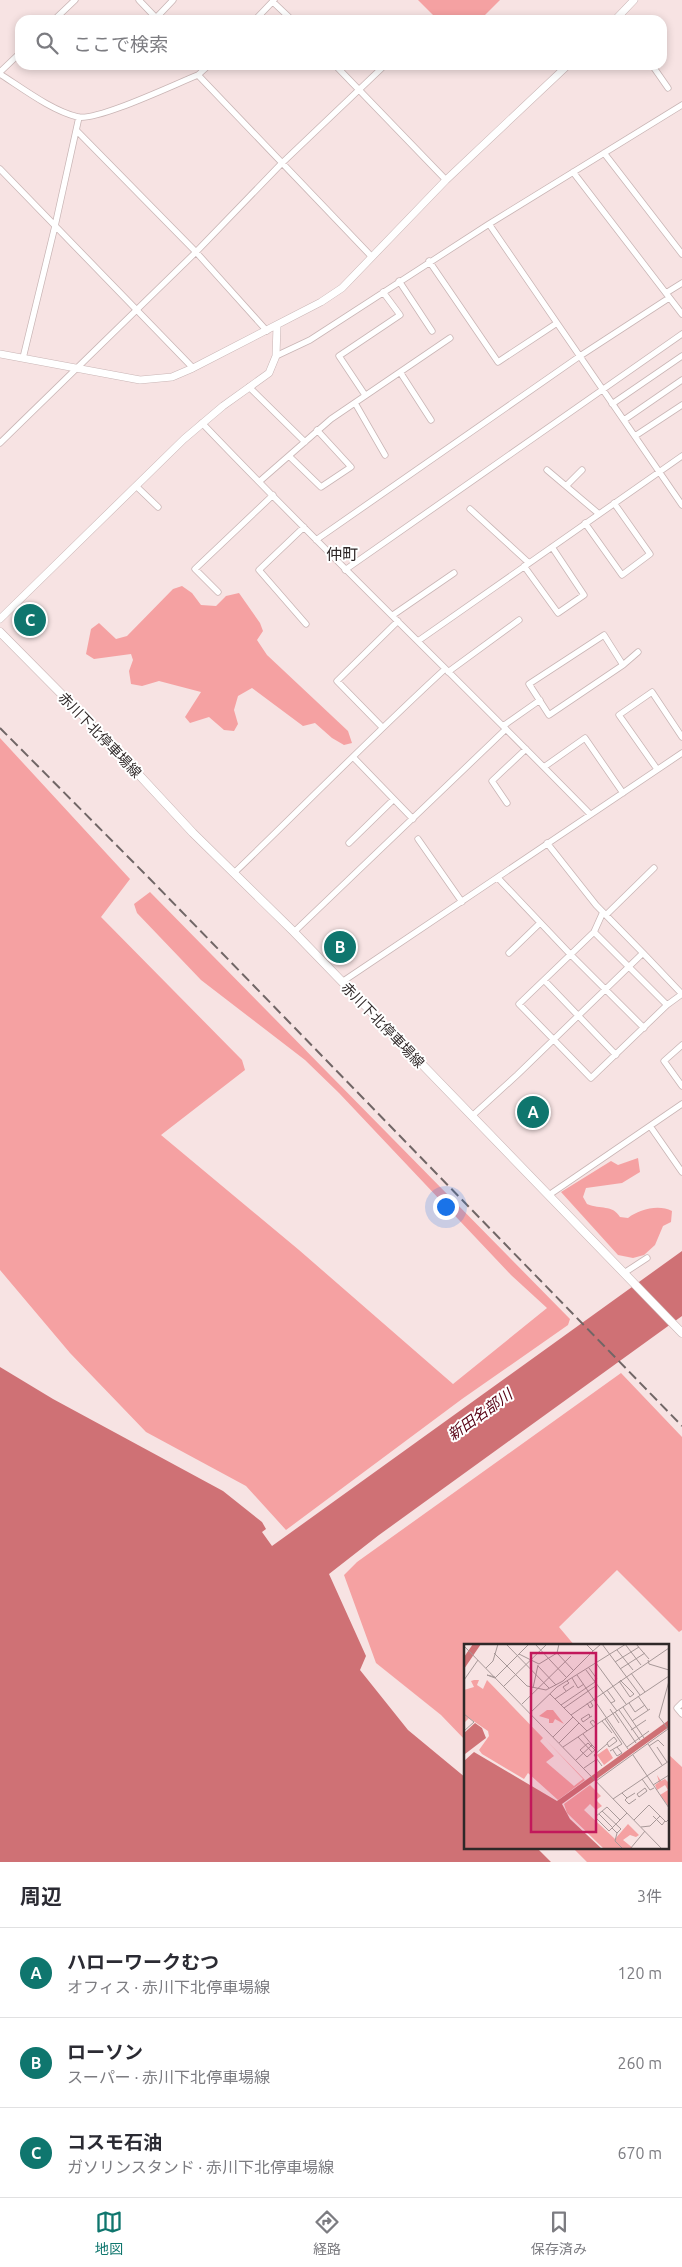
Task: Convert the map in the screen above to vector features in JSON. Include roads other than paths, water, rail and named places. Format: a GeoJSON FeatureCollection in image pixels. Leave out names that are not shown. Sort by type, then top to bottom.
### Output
{"type":"FeatureCollection","features":[{"type":"Feature","properties":{"kind":"main road","name":"赤川下北停車場線"},"geometry":{"type":"LineString","coordinates":[[0,632],[103,736],[193,833],[294,932],[681,1332]]}},
{"type":"Feature","properties":{"kind":"street"},"geometry":{"type":"LineString","coordinates":[[59,15],[75,0]]}},
{"type":"Feature","properties":{"kind":"street"},"geometry":{"type":"LineString","coordinates":[[139,0],[153,15]]}},
{"type":"Feature","properties":{"kind":"street"},"geometry":{"type":"LineString","coordinates":[[160,15],[173,0]]}},
{"type":"Feature","properties":{"kind":"street"},"geometry":{"type":"LineString","coordinates":[[621,15],[634,0]]}},
{"type":"Feature","properties":{"kind":"street"},"geometry":{"type":"LineString","coordinates":[[260,15],[274,1],[287,15]]}},
{"type":"Feature","properties":{"kind":"street"},"geometry":{"type":"LineString","coordinates":[[15,58],[0,73],[49,104],[79,117],[106,111],[198,75],[202,70]]}},
{"type":"Feature","properties":{"kind":"street"},"geometry":{"type":"LineString","coordinates":[[340,70],[446,180]]}},
{"type":"Feature","properties":{"kind":"street"},"geometry":{"type":"LineString","coordinates":[[0,443],[196,252],[281,164],[380,70]]}},
{"type":"Feature","properties":{"kind":"street"},"geometry":{"type":"LineString","coordinates":[[0,354],[140,380],[172,377],[277,326],[342,288],[446,180],[563,70]]}},
{"type":"Feature","properties":{"kind":"street"},"geometry":{"type":"LineString","coordinates":[[655,70],[668,88]]}},
{"type":"Feature","properties":{"kind":"street"},"geometry":{"type":"LineString","coordinates":[[198,75],[371,256]]}},
{"type":"Feature","properties":{"kind":"street"},"geometry":{"type":"LineString","coordinates":[[276,356],[310,340],[489,224],[682,106]]}},
{"type":"Feature","properties":{"kind":"street"},"geometry":{"type":"LineString","coordinates":[[23,358],[79,117]]}},
{"type":"Feature","properties":{"kind":"street"},"geometry":{"type":"LineString","coordinates":[[77,131],[196,252],[267,331]]}},
{"type":"Feature","properties":{"kind":"street"},"geometry":{"type":"LineString","coordinates":[[604,153],[682,254]]}},
{"type":"Feature","properties":{"kind":"street"},"geometry":{"type":"LineString","coordinates":[[0,169],[193,368]]}},
{"type":"Feature","properties":{"kind":"street"},"geometry":{"type":"LineString","coordinates":[[573,172],[682,314]]}},
{"type":"Feature","properties":{"kind":"street"},"geometry":{"type":"LineString","coordinates":[[489,224],[602,390],[681,501]]}},
{"type":"Feature","properties":{"kind":"street"},"geometry":{"type":"LineString","coordinates":[[429,262],[498,362],[557,324]]}},
{"type":"Feature","properties":{"kind":"street"},"geometry":{"type":"LineString","coordinates":[[400,281],[432,331]]}},
{"type":"Feature","properties":{"kind":"street"},"geometry":{"type":"LineString","coordinates":[[316,540],[668,296],[682,284]]}},
{"type":"Feature","properties":{"kind":"street"},"geometry":{"type":"LineString","coordinates":[[365,395],[338,356],[400,315],[384,292]]}},
{"type":"Feature","properties":{"kind":"street"},"geometry":{"type":"LineString","coordinates":[[0,619],[202,424],[269,373],[276,356],[277,326]]}},
{"type":"Feature","properties":{"kind":"street"},"geometry":{"type":"LineString","coordinates":[[345,570],[682,334]]}},
{"type":"Feature","properties":{"kind":"street"},"geometry":{"type":"LineString","coordinates":[[260,481],[317,430],[450,338]]}},
{"type":"Feature","properties":{"kind":"street"},"geometry":{"type":"LineString","coordinates":[[612,404],[682,356]]}},
{"type":"Feature","properties":{"kind":"street"},"geometry":{"type":"LineString","coordinates":[[400,372],[431,420]]}},
{"type":"Feature","properties":{"kind":"street"},"geometry":{"type":"LineString","coordinates":[[624,420],[682,380]]}},
{"type":"Feature","properties":{"kind":"street"},"geometry":{"type":"LineString","coordinates":[[249,387],[305,442]]}},
{"type":"Feature","properties":{"kind":"street"},"geometry":{"type":"LineString","coordinates":[[355,403],[385,454]]}},
{"type":"Feature","properties":{"kind":"street"},"geometry":{"type":"LineString","coordinates":[[634,436],[682,406]]}},
{"type":"Feature","properties":{"kind":"street"},"geometry":{"type":"LineString","coordinates":[[202,424],[260,481],[345,570],[393,615],[590,814]]}},
{"type":"Feature","properties":{"kind":"street"},"geometry":{"type":"LineString","coordinates":[[289,456],[321,487],[351,467],[317,430]]}},
{"type":"Feature","properties":{"kind":"street"},"geometry":{"type":"LineString","coordinates":[[418,641],[682,456]]}},
{"type":"Feature","properties":{"kind":"street"},"geometry":{"type":"LineString","coordinates":[[547,470],[599,514]]}},
{"type":"Feature","properties":{"kind":"street"},"geometry":{"type":"LineString","coordinates":[[566,486],[582,470]]}},
{"type":"Feature","properties":{"kind":"street"},"geometry":{"type":"LineString","coordinates":[[136,486],[158,507]]}},
{"type":"Feature","properties":{"kind":"street"},"geometry":{"type":"LineString","coordinates":[[218,592],[195,569],[273,495]]}},
{"type":"Feature","properties":{"kind":"street"},"geometry":{"type":"LineString","coordinates":[[585,523],[622,575],[650,554],[614,503]]}},
{"type":"Feature","properties":{"kind":"street"},"geometry":{"type":"LineString","coordinates":[[470,509],[526,565],[558,614],[584,595],[552,547]]}},
{"type":"Feature","properties":{"kind":"street"},"geometry":{"type":"LineString","coordinates":[[304,527],[259,570],[306,624]]}},
{"type":"Feature","properties":{"kind":"street"},"geometry":{"type":"LineString","coordinates":[[393,615],[454,573]]}},
{"type":"Feature","properties":{"kind":"street"},"geometry":{"type":"LineString","coordinates":[[234,873],[354,758],[382,727],[447,671],[519,620]]}},
{"type":"Feature","properties":{"kind":"street"},"geometry":{"type":"LineString","coordinates":[[382,727],[337,681],[398,621]]}},
{"type":"Feature","properties":{"kind":"street"},"geometry":{"type":"LineString","coordinates":[[623,665],[604,635],[529,684],[548,715],[623,665],[638,652]]}},
{"type":"Feature","properties":{"kind":"street"},"geometry":{"type":"LineString","coordinates":[[657,769],[619,716],[652,692],[682,737]]}},
{"type":"Feature","properties":{"kind":"street"},"geometry":{"type":"LineString","coordinates":[[294,932],[413,819],[504,728],[540,700]]}},
{"type":"Feature","properties":{"kind":"street"},"geometry":{"type":"LineString","coordinates":[[544,767],[585,738],[622,793]]}},
{"type":"Feature","properties":{"kind":"street"},"geometry":{"type":"LineString","coordinates":[[507,803],[492,781],[526,749]]}},
{"type":"Feature","properties":{"kind":"street"},"geometry":{"type":"LineString","coordinates":[[342,982],[682,753]]}},
{"type":"Feature","properties":{"kind":"street"},"geometry":{"type":"LineString","coordinates":[[354,758],[413,819]]}},
{"type":"Feature","properties":{"kind":"street"},"geometry":{"type":"LineString","coordinates":[[349,843],[393,800]]}},
{"type":"Feature","properties":{"kind":"street"},"geometry":{"type":"LineString","coordinates":[[418,839],[462,902]]}},
{"type":"Feature","properties":{"kind":"street"},"geometry":{"type":"LineString","coordinates":[[547,844],[596,905],[605,913],[682,994],[667,1005],[591,1078],[519,1004],[594,932],[605,913],[654,868]]}},
{"type":"Feature","properties":{"kind":"street"},"geometry":{"type":"LineString","coordinates":[[498,878],[644,1028]]}},
{"type":"Feature","properties":{"kind":"street"},"geometry":{"type":"LineString","coordinates":[[509,952],[540,923]]}},
{"type":"Feature","properties":{"kind":"street"},"geometry":{"type":"LineString","coordinates":[[594,932],[667,1005]]}},
{"type":"Feature","properties":{"kind":"street"},"geometry":{"type":"LineString","coordinates":[[472,1116],[643,953]]}},
{"type":"Feature","properties":{"kind":"street"},"geometry":{"type":"LineString","coordinates":[[544,980],[616,1055]]}},
{"type":"Feature","properties":{"kind":"street"},"geometry":{"type":"LineString","coordinates":[[682,1045],[664,1061],[682,1086]]}},
{"type":"Feature","properties":{"kind":"street"},"geometry":{"type":"LineString","coordinates":[[549,1195],[682,1104]]}},
{"type":"Feature","properties":{"kind":"street"},"geometry":{"type":"LineString","coordinates":[[650,1126],[682,1172]]}},
{"type":"Feature","properties":{"kind":"street"},"geometry":{"type":"LineString","coordinates":[[624,1272],[647,1258]]}},
{"type":"Feature","properties":{"kind":"street"},"geometry":{"type":"LineString","coordinates":[[682,1703],[677,1708],[682,1714]]}},
{"type":"Feature","properties":{"kind":"water","name":"新田名部川"},"geometry":{"type":"Polygon","coordinates":[[[682,1251],[682,1316],[379,1535],[329,1574],[366,1656],[360,1670],[408,1730],[464,1776],[464,1850],[539,1850],[551,1862],[0,1862],[0,1367],[53,1399],[223,1491],[262,1522],[266,1529],[262,1532],[272,1546],[682,1251]]]}},
{"type":"Feature","properties":{"kind":"railway"},"geometry":{"type":"LineString","coordinates":[[0,728],[149,878],[682,1426]]}},
{"type":"Feature","properties":{"kind":"place","name":"コスモ石油"},"geometry":{"type":"Point","coordinates":[30,620]}},
{"type":"Feature","properties":{"kind":"place","name":"ローソン"},"geometry":{"type":"Point","coordinates":[340,947]}},
{"type":"Feature","properties":{"kind":"place","name":"ハローワークむつ"},"geometry":{"type":"Point","coordinates":[533,1112]}},
{"type":"Feature","properties":{"kind":"district","name":"仲町"},"geometry":{"type":"Point","coordinates":[342,554]}}]}
